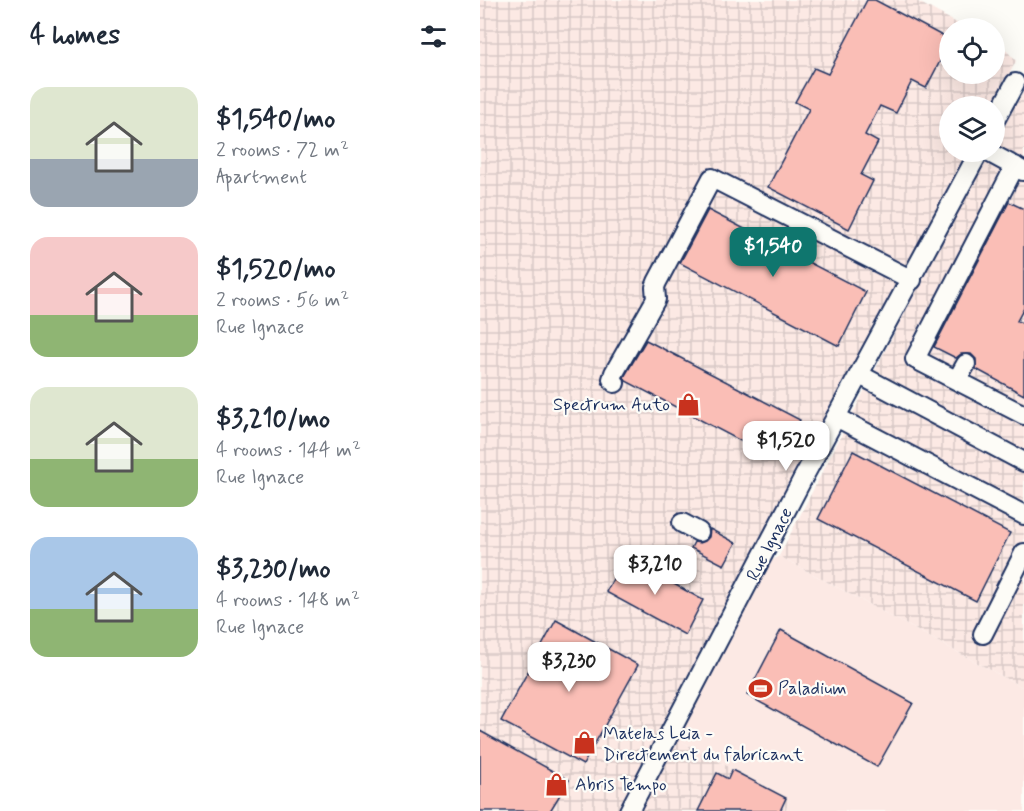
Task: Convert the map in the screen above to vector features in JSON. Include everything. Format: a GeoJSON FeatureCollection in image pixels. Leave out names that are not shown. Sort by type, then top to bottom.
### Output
{"type":"FeatureCollection","features":[{"type":"Feature","properties":{"kind":"street"},"geometry":{"type":"LineString","coordinates":[[1005,102],[1015,83]]}},
{"type":"Feature","properties":{"kind":"street"},"geometry":{"type":"LineString","coordinates":[[1005,161],[1019,169],[915,358],[1024,415]]}},
{"type":"Feature","properties":{"kind":"street","name":"Rue Ignace"},"geometry":{"type":"LineString","coordinates":[[629,811],[836,417],[974,162]]}},
{"type":"Feature","properties":{"kind":"street"},"geometry":{"type":"LineString","coordinates":[[615,383],[612,379],[615,371],[656,299],[657,282],[712,178],[912,280]]}},
{"type":"Feature","properties":{"kind":"street"},"geometry":{"type":"LineString","coordinates":[[957,381],[966,364]]}},
{"type":"Feature","properties":{"kind":"street"},"geometry":{"type":"LineString","coordinates":[[860,375],[1024,462]]}},
{"type":"Feature","properties":{"kind":"street"},"geometry":{"type":"LineString","coordinates":[[836,417],[1024,515]]}},
{"type":"Feature","properties":{"kind":"street"},"geometry":{"type":"LineString","coordinates":[[682,523],[699,532]]}},
{"type":"Feature","properties":{"kind":"street"},"geometry":{"type":"LineString","coordinates":[[983,634],[1024,553]]}},
{"type":"Feature","properties":{"kind":"shaded area"},"geometry":{"type":"Polygon","coordinates":[[[480,0],[915,0],[948,18],[939,18],[939,84],[1004,84],[998,96],[939,96],[939,162],[964,162],[620,811],[480,811],[480,0]]]}},
{"type":"Feature","properties":{"kind":"shaded area"},"geometry":{"type":"Polygon","coordinates":[[[1005,49],[1016,61],[1005,83],[1005,49]]]}},
{"type":"Feature","properties":{"kind":"shaded area"},"geometry":{"type":"Polygon","coordinates":[[[1024,90],[1024,688],[779,556],[978,171],[983,162],[1005,162],[1005,124],[1024,90]]]}},
{"type":"Feature","properties":{"kind":"shaded area"},"geometry":{"type":"Polygon","coordinates":[[[779,556],[1024,688],[1024,811],[785,811],[790,800],[677,739],[771,561],[779,556]]]}},
{"type":"Feature","properties":{"kind":"shaded area"},"geometry":{"type":"Polygon","coordinates":[[[677,739],[790,800],[785,811],[641,811],[677,739]]]}},
{"type":"Feature","properties":{"kind":"building"},"geometry":{"type":"Polygon","coordinates":[[[867,0],[875,0],[939,34],[939,63],[926,88],[912,81],[896,113],[880,106],[865,135],[878,142],[861,175],[873,181],[849,229],[768,187],[809,109],[795,102],[814,68],[828,74],[867,0]]]}},
{"type":"Feature","properties":{"kind":"building"},"geometry":{"type":"Polygon","coordinates":[[[1009,202],[1024,209],[1024,308],[1017,321],[1024,324],[1024,395],[976,369],[976,359],[971,354],[961,354],[956,358],[934,347],[1009,202]]]}},
{"type":"Feature","properties":{"kind":"building"},"geometry":{"type":"Polygon","coordinates":[[[708,210],[866,292],[839,346],[680,263],[708,210]]]}},
{"type":"Feature","properties":{"kind":"building"},"geometry":{"type":"Polygon","coordinates":[[[646,340],[800,420],[779,461],[626,381],[624,377],[646,340]]]}},
{"type":"Feature","properties":{"kind":"building"},"geometry":{"type":"Polygon","coordinates":[[[853,451],[1010,533],[976,601],[818,519],[853,451]]]}},
{"type":"Feature","properties":{"kind":"building"},"geometry":{"type":"Polygon","coordinates":[[[710,529],[736,543],[724,565],[691,548],[694,542],[700,543],[709,537],[710,529]]]}},
{"type":"Feature","properties":{"kind":"building"},"geometry":{"type":"Polygon","coordinates":[[[625,557],[703,600],[685,635],[606,592],[625,557]]]}},
{"type":"Feature","properties":{"kind":"building"},"geometry":{"type":"Polygon","coordinates":[[[556,620],[638,665],[583,765],[501,721],[556,620]]]}},
{"type":"Feature","properties":{"kind":"building"},"geometry":{"type":"Polygon","coordinates":[[[781,630],[913,703],[877,767],[747,695],[781,630]]]}},
{"type":"Feature","properties":{"kind":"building"},"geometry":{"type":"Polygon","coordinates":[[[480,731],[569,780],[550,811],[480,811],[480,731]]]}},
{"type":"Feature","properties":{"kind":"building"},"geometry":{"type":"Polygon","coordinates":[[[732,770],[786,798],[780,811],[698,811],[717,773],[728,779],[732,770]]]}},
{"type":"Feature","properties":{"kind":"place","name":"Spectrum Auto"},"geometry":{"type":"Point","coordinates":[688,404]}},
{"type":"Feature","properties":{"kind":"place","name":"Paladium"},"geometry":{"type":"Point","coordinates":[760,688]}},
{"type":"Feature","properties":{"kind":"place","name":"Matelas Leia - Directement du fabricant"},"geometry":{"type":"Point","coordinates":[585,743]}},
{"type":"Feature","properties":{"kind":"place","name":"Abris Tempo"},"geometry":{"type":"Point","coordinates":[557,784]}}]}
